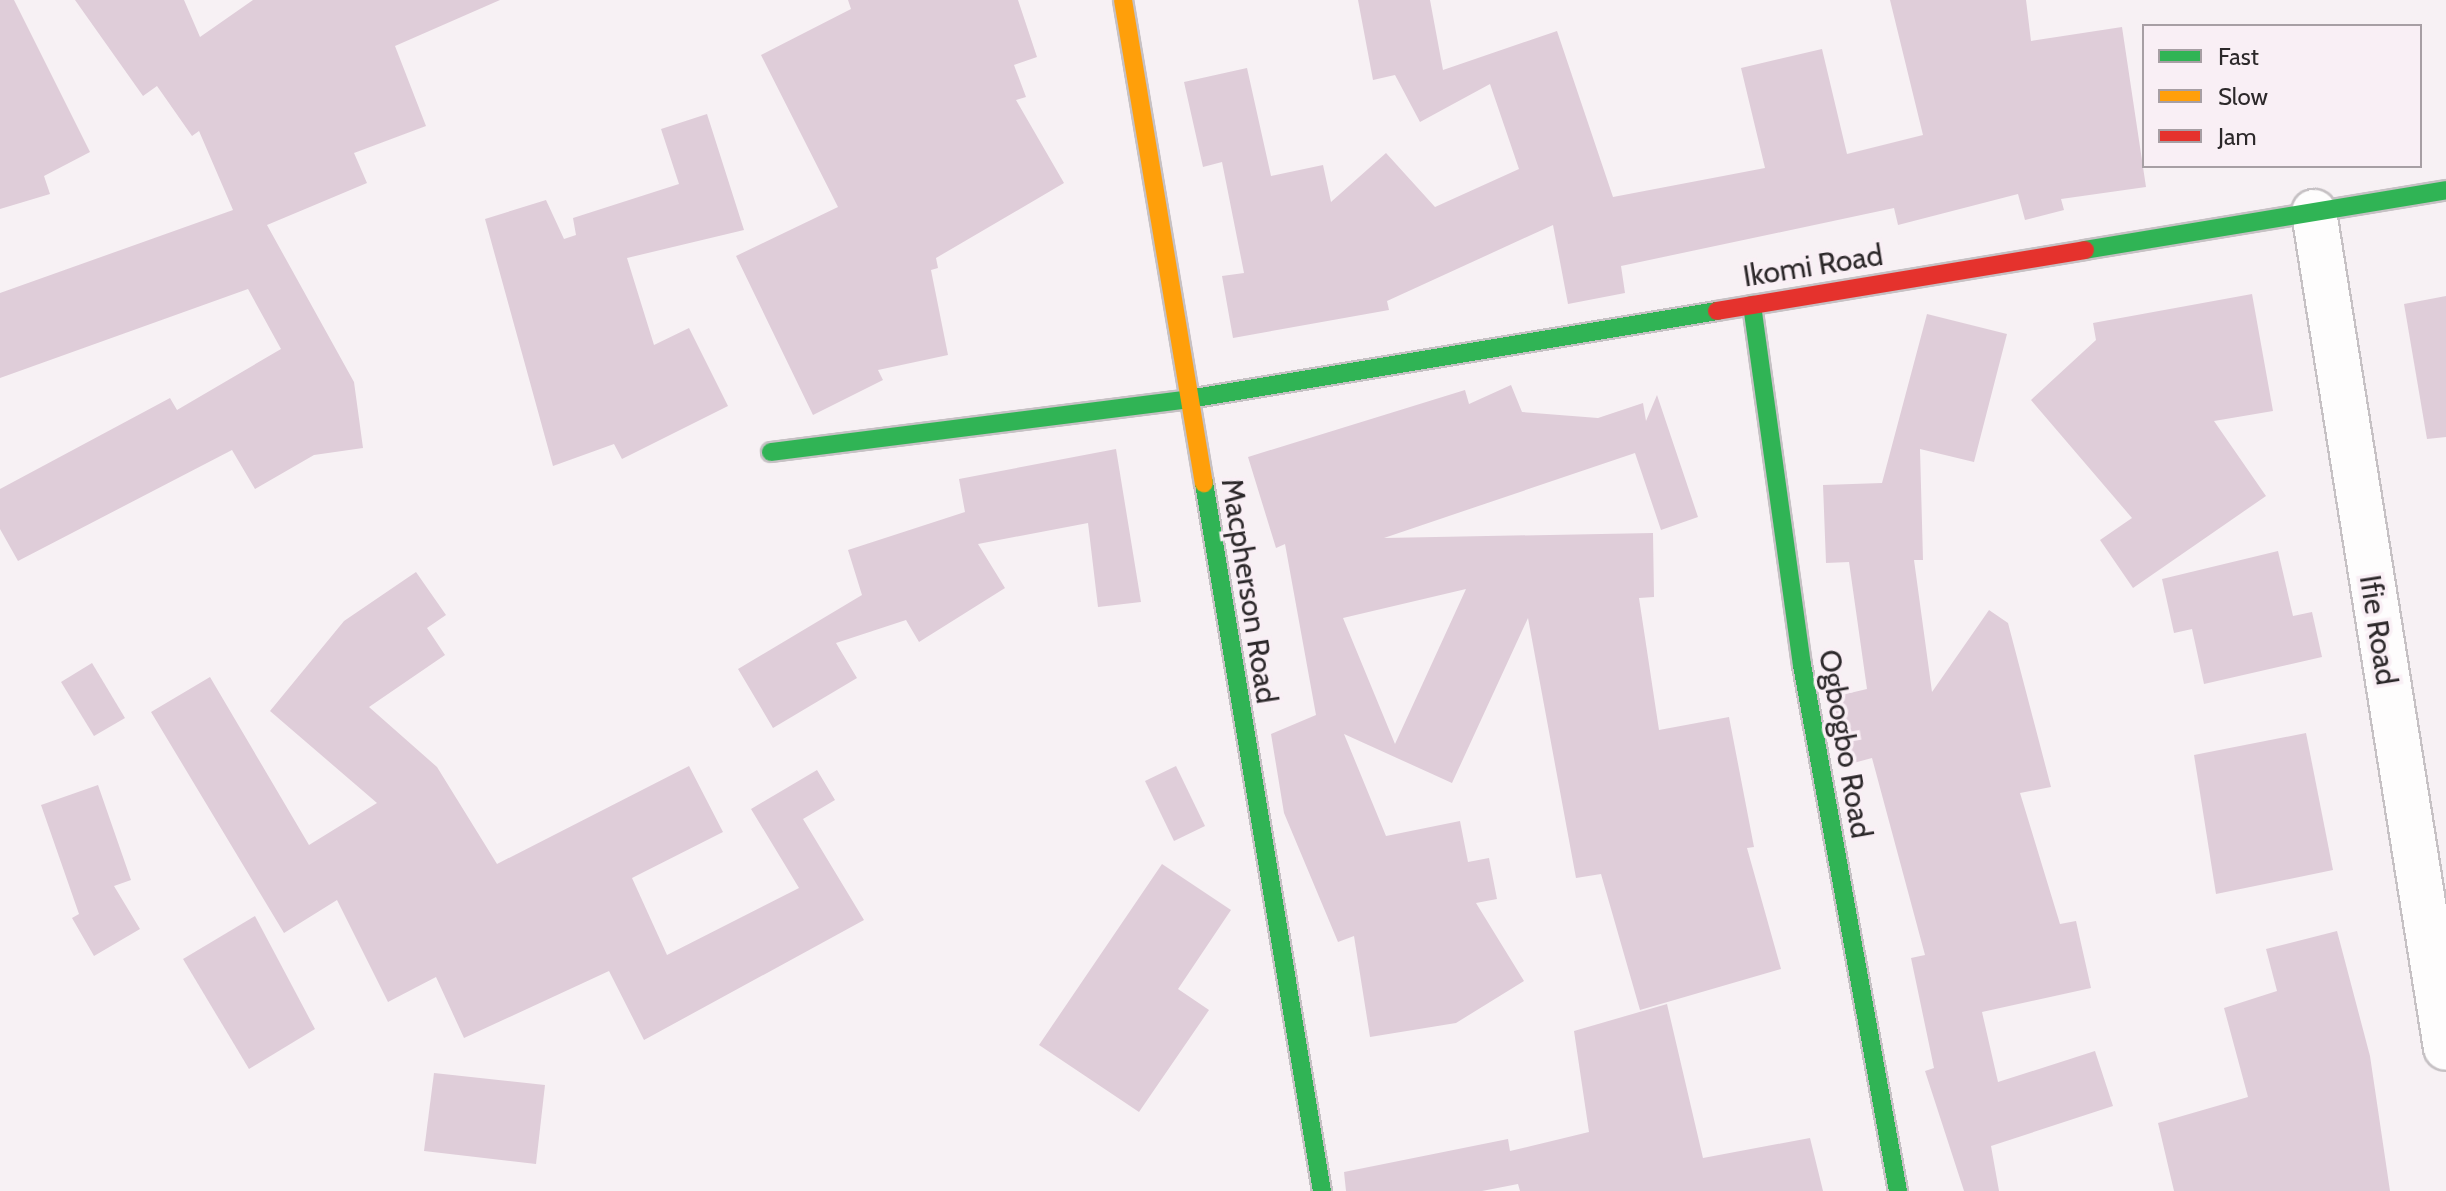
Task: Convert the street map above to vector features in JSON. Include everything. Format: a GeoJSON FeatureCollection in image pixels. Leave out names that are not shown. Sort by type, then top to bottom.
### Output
{"type":"FeatureCollection","features":[{"type":"Feature","properties":{"kind":"street","name":"Macpherson Road"},"geometry":{"type":"LineString","coordinates":[[1123,0],[1322,1191]]}},
{"type":"Feature","properties":{"kind":"street","name":"Ikomi Road"},"geometry":{"type":"LineString","coordinates":[[771,452],[1189,399],[2446,190]]}},
{"type":"Feature","properties":{"kind":"street","name":"Ifie Road"},"geometry":{"type":"LineString","coordinates":[[2314,212],[2446,1048]]}},
{"type":"Feature","properties":{"kind":"street","name":"Ogbogbo Road"},"geometry":{"type":"LineString","coordinates":[[1752,305],[1802,665],[1898,1191]]}},
{"type":"Feature","properties":{"kind":"building"},"geometry":{"type":"Polygon","coordinates":[[[0,0],[14,0],[90,152],[44,176],[50,194],[0,209],[0,0]]]}},
{"type":"Feature","properties":{"kind":"building"},"geometry":{"type":"Polygon","coordinates":[[[75,0],[184,0],[200,37],[253,0],[500,0],[395,46],[426,126],[354,153],[367,183],[267,225],[354,382],[363,448],[314,455],[255,489],[232,450],[18,561],[0,529],[0,489],[170,398],[177,410],[281,349],[248,289],[0,378],[0,293],[233,210],[199,131],[192,136],[157,86],[143,96],[75,0]]]}},
{"type":"Feature","properties":{"kind":"building"},"geometry":{"type":"Polygon","coordinates":[[[848,0],[1018,0],[1037,57],[1014,65],[1026,97],[1016,100],[1064,183],[936,258],[938,268],[931,270],[948,355],[878,370],[883,380],[813,415],[736,256],[838,207],[761,55],[851,9],[848,0]]]}},
{"type":"Feature","properties":{"kind":"building"},"geometry":{"type":"Polygon","coordinates":[[[1358,0],[1430,0],[1443,70],[1557,31],[1613,197],[1765,168],[1741,68],[1822,49],[1847,154],[1923,135],[1890,0],[2026,0],[2031,41],[2122,27],[2146,187],[2061,199],[2064,210],[2025,220],[2018,194],[1898,225],[1894,208],[1621,266],[1625,293],[1568,304],[1553,225],[1387,301],[1389,310],[1233,338],[1222,276],[1244,273],[1222,162],[1203,167],[1184,82],[1247,68],[1271,176],[1323,165],[1331,202],[1386,153],[1435,207],[1519,169],[1490,84],[1420,122],[1395,75],[1373,80],[1358,0]]]}},
{"type":"Feature","properties":{"kind":"building"},"geometry":{"type":"Polygon","coordinates":[[[707,114],[744,230],[627,258],[654,345],[689,328],[728,406],[622,459],[614,444],[553,466],[485,219],[546,200],[564,239],[576,235],[573,218],[679,184],[661,129],[707,114]]]}},
{"type":"Feature","properties":{"kind":"building"},"geometry":{"type":"Polygon","coordinates":[[[2252,294],[2273,411],[2214,421],[2266,496],[2133,588],[2100,540],[2132,518],[2031,400],[2096,340],[2093,323],[2252,294]]]}},
{"type":"Feature","properties":{"kind":"building"},"geometry":{"type":"Polygon","coordinates":[[[2446,296],[2446,437],[2427,439],[2404,304],[2446,296]]]}},
{"type":"Feature","properties":{"kind":"building"},"geometry":{"type":"Polygon","coordinates":[[[1927,314],[2007,334],[1974,462],[1920,449],[1923,560],[1914,560],[1932,692],[1989,610],[2008,623],[2051,787],[2020,793],[2060,924],[2076,921],[2091,988],[1982,1012],[1998,1082],[2095,1051],[2113,1106],[1991,1146],[1999,1191],[1964,1191],[1925,1071],[1934,1068],[1911,958],[1925,955],[1872,758],[1846,765],[1833,697],[1867,689],[1849,562],[1826,563],[1823,485],[1882,483],[1927,314]]]}},
{"type":"Feature","properties":{"kind":"building"},"geometry":{"type":"Polygon","coordinates":[[[1511,385],[1522,412],[1598,418],[1643,403],[1646,421],[1657,395],[1698,517],[1661,530],[1635,453],[1384,538],[1653,533],[1654,597],[1639,598],[1659,730],[1729,717],[1754,847],[1747,848],[1781,969],[1640,1010],[1601,874],[1576,878],[1528,618],[1452,783],[1344,734],[1386,836],[1460,821],[1468,862],[1489,858],[1497,899],[1476,903],[1524,981],[1456,1023],[1370,1037],[1354,936],[1338,942],[1284,813],[1271,734],[1316,715],[1285,544],[1276,548],[1248,457],[1465,390],[1469,404],[1511,385]],[[1466,589],[1343,618],[1395,744],[1466,589]]]}},
{"type":"Feature","properties":{"kind":"building"},"geometry":{"type":"Polygon","coordinates":[[[1116,449],[1141,602],[1098,607],[1088,523],[978,544],[1005,588],[919,642],[906,620],[836,643],[857,678],[773,728],[738,669],[862,595],[848,550],[965,512],[959,479],[1116,449]]]}},
{"type":"Feature","properties":{"kind":"building"},"geometry":{"type":"Polygon","coordinates":[[[2278,551],[2293,616],[2312,612],[2322,657],[2204,684],[2192,629],[2174,633],[2162,579],[2278,551]]]}},
{"type":"Feature","properties":{"kind":"building"},"geometry":{"type":"Polygon","coordinates":[[[416,572],[446,615],[427,628],[445,655],[369,707],[437,767],[497,864],[689,766],[723,832],[632,878],[667,955],[799,888],[751,809],[817,770],[835,800],[803,819],[864,920],[644,1040],[609,971],[464,1038],[436,977],[388,1002],[337,900],[284,933],[151,712],[210,677],[309,845],[377,803],[270,711],[344,621],[416,572]]]}},
{"type":"Feature","properties":{"kind":"building"},"geometry":{"type":"Polygon","coordinates":[[[92,663],[125,718],[94,736],[61,682],[92,663]]]}},
{"type":"Feature","properties":{"kind":"building"},"geometry":{"type":"Polygon","coordinates":[[[2306,733],[2333,870],[2216,894],[2194,755],[2306,733]]]}},
{"type":"Feature","properties":{"kind":"building"},"geometry":{"type":"Polygon","coordinates":[[[1176,766],[1205,826],[1174,841],[1145,781],[1176,766]]]}},
{"type":"Feature","properties":{"kind":"building"},"geometry":{"type":"Polygon","coordinates":[[[98,785],[131,880],[114,886],[140,929],[94,956],[72,918],[79,914],[41,805],[98,785]]]}},
{"type":"Feature","properties":{"kind":"building"},"geometry":{"type":"Polygon","coordinates":[[[1162,864],[1231,910],[1178,989],[1209,1010],[1139,1112],[1039,1045],[1162,864]]]}},
{"type":"Feature","properties":{"kind":"building"},"geometry":{"type":"Polygon","coordinates":[[[255,916],[315,1029],[249,1069],[183,959],[255,916]]]}},
{"type":"Feature","properties":{"kind":"building"},"geometry":{"type":"Polygon","coordinates":[[[2337,931],[2370,1056],[2390,1191],[2174,1191],[2158,1123],[2248,1097],[2224,1008],[2277,991],[2266,949],[2337,931]]]}},
{"type":"Feature","properties":{"kind":"building"},"geometry":{"type":"Polygon","coordinates":[[[1667,1004],[1703,1158],[1810,1138],[1823,1191],[1520,1191],[1518,1184],[1482,1191],[1346,1191],[1344,1172],[1508,1139],[1510,1151],[1589,1132],[1574,1031],[1667,1004]]]}},
{"type":"Feature","properties":{"kind":"building"},"geometry":{"type":"Polygon","coordinates":[[[434,1073],[545,1085],[536,1164],[424,1151],[434,1073]]]}},
{"type":"Feature","properties":{"kind":"traffic: fast"},"geometry":{"type":"LineString","coordinates":[[2085,250],[2446,190]]}},
{"type":"Feature","properties":{"kind":"traffic: fast"},"geometry":{"type":"LineString","coordinates":[[1752,305],[1802,665],[1898,1191]]}},
{"type":"Feature","properties":{"kind":"traffic: fast"},"geometry":{"type":"LineString","coordinates":[[771,452],[1189,399],[1717,311]]}},
{"type":"Feature","properties":{"kind":"traffic: fast"},"geometry":{"type":"LineString","coordinates":[[1204,483],[1322,1191]]}},
{"type":"Feature","properties":{"kind":"traffic: slow"},"geometry":{"type":"LineString","coordinates":[[1123,0],[1204,483]]}},
{"type":"Feature","properties":{"kind":"traffic: jam"},"geometry":{"type":"LineString","coordinates":[[1717,311],[2085,250]]}}]}
